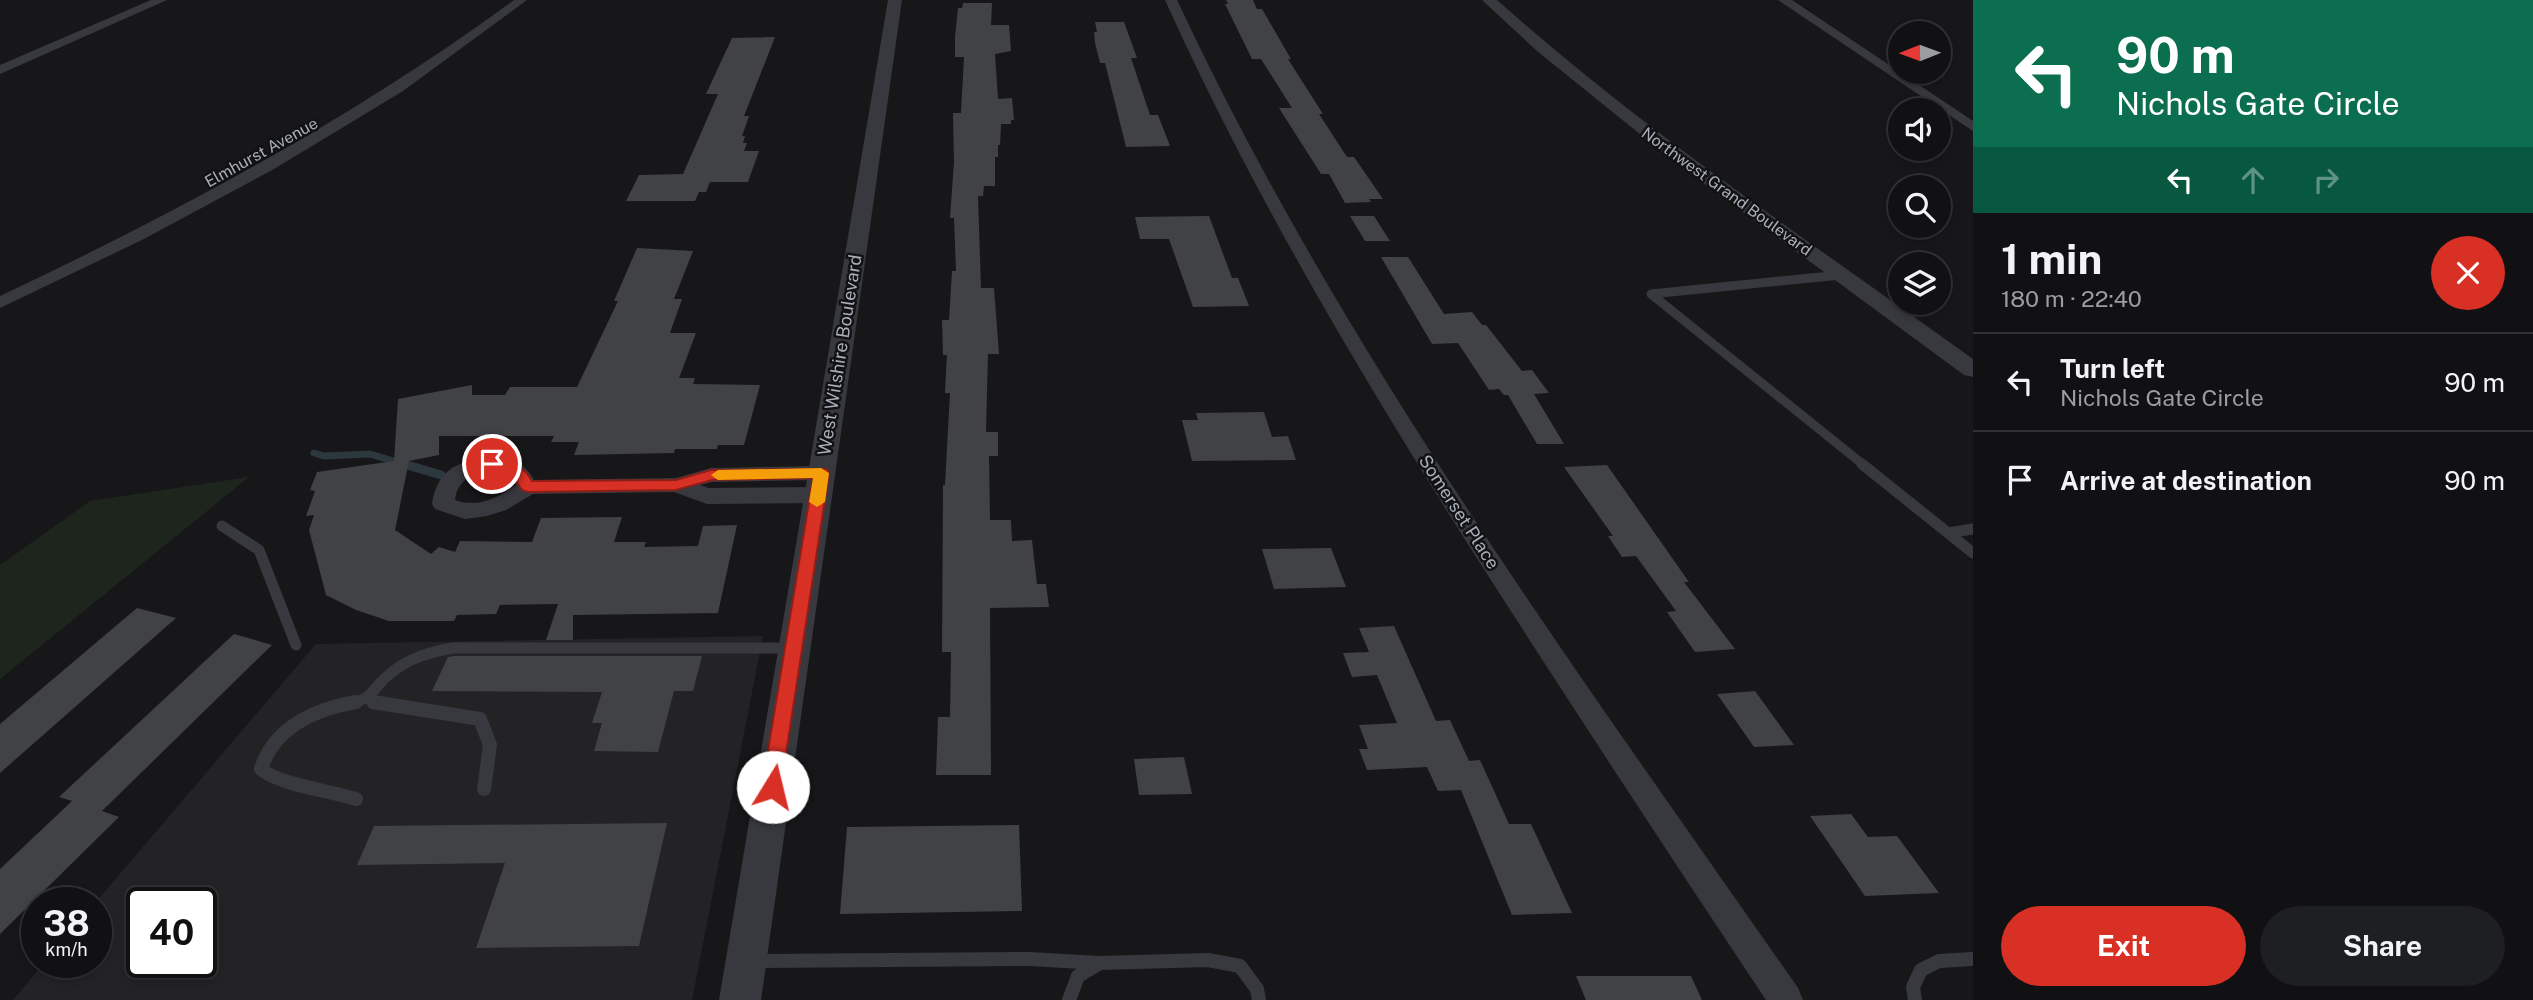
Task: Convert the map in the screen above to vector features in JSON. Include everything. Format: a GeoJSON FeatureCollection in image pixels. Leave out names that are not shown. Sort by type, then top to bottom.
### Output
{"type":"FeatureCollection","features":[{"type":"Feature","properties":{"kind":"street"},"geometry":{"type":"LineString","coordinates":[[0,70],[161,0]]}},
{"type":"Feature","properties":{"kind":"street","name":"Elmhurst Avenue"},"geometry":{"type":"LineString","coordinates":[[0,303],[138,239],[316,142],[423,72],[522,0]]}},
{"type":"Feature","properties":{"kind":"street","name":"West Wilshire Boulevard"},"geometry":{"type":"LineString","coordinates":[[740,1000],[895,0]]}},
{"type":"Feature","properties":{"kind":"street","name":"Somerset Place"},"geometry":{"type":"LineString","coordinates":[[1171,0],[1198,61],[1271,201],[1382,392],[1558,665],[1786,1000]]}},
{"type":"Feature","properties":{"kind":"street","name":"Northwest Grand Boulevard"},"geometry":{"type":"LineString","coordinates":[[1489,0],[1542,48],[1625,115],[1973,370]]}},
{"type":"Feature","properties":{"kind":"street"},"geometry":{"type":"LineString","coordinates":[[1784,0],[1973,127]]}},
{"type":"Feature","properties":{"kind":"street"},"geometry":{"type":"LineString","coordinates":[[528,486],[676,485],[707,496],[820,484]]}},
{"type":"Feature","properties":{"kind":"lane"},"geometry":{"type":"LineString","coordinates":[[1840,275],[1651,294],[1973,553]]}},
{"type":"Feature","properties":{"kind":"lane"},"geometry":{"type":"LineString","coordinates":[[222,526],[259,550],[296,645]]}},
{"type":"Feature","properties":{"kind":"lane"},"geometry":{"type":"LineString","coordinates":[[1948,533],[1973,529]]}},
{"type":"Feature","properties":{"kind":"lane"},"geometry":{"type":"LineString","coordinates":[[356,799],[325,789],[271,778],[261,769],[264,757],[274,742],[299,722],[333,707],[368,698],[395,667],[424,652],[453,648],[794,648]]}},
{"type":"Feature","properties":{"kind":"lane"},"geometry":{"type":"LineString","coordinates":[[368,698],[376,704],[480,719],[489,733],[492,749],[484,789]]}},
{"type":"Feature","properties":{"kind":"lane"},"geometry":{"type":"LineString","coordinates":[[746,961],[1029,959],[1100,963],[1208,960],[1240,966],[1257,989],[1259,1000]]}},
{"type":"Feature","properties":{"kind":"lane"},"geometry":{"type":"LineString","coordinates":[[1905,1000],[1915,1000],[1912,986],[1918,972],[1933,962],[1973,959]]}},
{"type":"Feature","properties":{"kind":"lane"},"geometry":{"type":"LineString","coordinates":[[1069,1000],[1078,976],[1100,963]]}},
{"type":"Feature","properties":{"kind":"shaded area"},"geometry":{"type":"Polygon","coordinates":[[[249,477],[0,679],[0,565],[90,501],[249,477]]]}},
{"type":"Feature","properties":{"kind":"shaded area"},"geometry":{"type":"Polygon","coordinates":[[[763,636],[692,1000],[13,1000],[31,978],[112,978],[112,887],[109,887],[316,644],[763,636]]]}},
{"type":"Feature","properties":{"kind":"building"},"geometry":{"type":"Polygon","coordinates":[[[1226,0],[1253,0],[1257,9],[1262,9],[1291,59],[1288,59],[1323,114],[1319,114],[1347,157],[1354,157],[1383,199],[1345,203],[1329,174],[1321,174],[1279,108],[1292,108],[1261,59],[1252,59],[1225,4],[1228,4],[1226,0]]]}},
{"type":"Feature","properties":{"kind":"building"},"geometry":{"type":"Polygon","coordinates":[[[963,3],[992,3],[991,25],[1009,25],[1011,51],[995,54],[998,99],[1012,98],[1014,120],[1011,120],[1011,124],[1001,124],[998,157],[995,157],[995,186],[984,186],[983,196],[978,196],[981,288],[994,288],[999,354],[988,354],[986,432],[998,432],[998,456],[989,456],[990,520],[1011,520],[1012,541],[1032,540],[1037,584],[1046,584],[1049,607],[990,608],[991,775],[936,775],[938,717],[950,717],[951,652],[942,652],[943,485],[950,393],[945,393],[947,355],[943,355],[942,320],[949,320],[952,271],[956,271],[954,218],[950,218],[954,162],[953,113],[961,113],[964,57],[955,57],[955,37],[958,8],[962,8],[963,3]]]}},
{"type":"Feature","properties":{"kind":"building"},"geometry":{"type":"Polygon","coordinates":[[[1095,22],[1124,22],[1137,58],[1131,58],[1150,115],[1158,115],[1170,146],[1126,147],[1105,63],[1100,63],[1095,43],[1095,22]]]}},
{"type":"Feature","properties":{"kind":"building"},"geometry":{"type":"Polygon","coordinates":[[[775,37],[744,116],[749,116],[742,136],[745,136],[743,143],[747,143],[744,151],[759,151],[748,182],[710,182],[706,192],[699,192],[695,201],[626,201],[639,175],[683,174],[718,94],[706,94],[732,38],[775,37]]]}},
{"type":"Feature","properties":{"kind":"building"},"geometry":{"type":"Polygon","coordinates":[[[1209,216],[1232,278],[1238,278],[1249,306],[1193,307],[1169,239],[1140,239],[1135,217],[1209,216]]]}},
{"type":"Feature","properties":{"kind":"building"},"geometry":{"type":"Polygon","coordinates":[[[1350,216],[1374,216],[1390,241],[1365,241],[1350,216]]]}},
{"type":"Feature","properties":{"kind":"building"},"geometry":{"type":"Polygon","coordinates":[[[637,248],[693,251],[674,299],[682,299],[670,333],[696,333],[679,378],[695,378],[693,384],[760,385],[744,445],[718,445],[717,449],[675,449],[674,453],[574,455],[579,442],[551,442],[554,436],[439,436],[439,455],[409,461],[395,530],[431,554],[439,547],[455,552],[460,541],[532,542],[541,518],[622,517],[614,542],[646,542],[644,547],[698,546],[703,526],[737,525],[718,613],[573,615],[573,640],[546,640],[558,604],[500,605],[496,614],[457,615],[454,621],[389,621],[356,610],[326,595],[309,530],[314,515],[306,516],[315,491],[310,490],[317,472],[394,461],[398,399],[472,385],[472,395],[505,395],[510,387],[577,387],[618,301],[614,301],[637,248]]]}},
{"type":"Feature","properties":{"kind":"building"},"geometry":{"type":"Polygon","coordinates":[[[1381,257],[1408,257],[1444,314],[1472,312],[1482,325],[1486,325],[1522,371],[1532,370],[1549,393],[1534,394],[1564,444],[1537,444],[1508,395],[1504,395],[1499,389],[1489,390],[1458,343],[1432,344],[1381,257]]]}},
{"type":"Feature","properties":{"kind":"building"},"geometry":{"type":"Polygon","coordinates":[[[1264,412],[1272,437],[1288,436],[1296,460],[1192,461],[1182,420],[1198,420],[1196,413],[1264,412]]]}},
{"type":"Feature","properties":{"kind":"building"},"geometry":{"type":"Polygon","coordinates":[[[1607,465],[1689,582],[1684,582],[1735,649],[1695,652],[1667,612],[1676,611],[1636,556],[1622,557],[1608,536],[1613,536],[1564,467],[1607,465]]]}},
{"type":"Feature","properties":{"kind":"building"},"geometry":{"type":"Polygon","coordinates":[[[1331,548],[1346,587],[1274,589],[1262,549],[1331,548]]]}},
{"type":"Feature","properties":{"kind":"building"},"geometry":{"type":"Polygon","coordinates":[[[137,608],[176,618],[0,773],[0,724],[137,608]]]}},
{"type":"Feature","properties":{"kind":"building"},"geometry":{"type":"Polygon","coordinates":[[[1394,626],[1436,721],[1450,720],[1469,761],[1480,760],[1509,824],[1531,824],[1572,913],[1512,915],[1461,790],[1438,791],[1427,767],[1367,770],[1359,749],[1368,749],[1359,725],[1397,723],[1377,675],[1352,677],[1343,653],[1369,652],[1359,628],[1394,626]]]}},
{"type":"Feature","properties":{"kind":"building"},"geometry":{"type":"Polygon","coordinates":[[[234,634],[272,645],[102,811],[119,817],[48,887],[21,887],[21,913],[0,934],[0,869],[72,801],[59,797],[234,634]]]}},
{"type":"Feature","properties":{"kind":"building"},"geometry":{"type":"Polygon","coordinates":[[[702,656],[693,691],[674,691],[658,752],[594,751],[602,723],[592,723],[602,692],[432,691],[448,657],[702,656]]]}},
{"type":"Feature","properties":{"kind":"building"},"geometry":{"type":"Polygon","coordinates":[[[1755,691],[1794,745],[1754,747],[1717,694],[1755,691]]]}},
{"type":"Feature","properties":{"kind":"building"},"geometry":{"type":"Polygon","coordinates":[[[1184,757],[1192,794],[1139,795],[1134,759],[1184,757]]]}},
{"type":"Feature","properties":{"kind":"building"},"geometry":{"type":"Polygon","coordinates":[[[1851,814],[1868,837],[1897,836],[1939,893],[1865,896],[1810,816],[1851,814]]]}},
{"type":"Feature","properties":{"kind":"building"},"geometry":{"type":"Polygon","coordinates":[[[667,823],[639,946],[476,948],[505,863],[357,865],[374,826],[667,823]]]}},
{"type":"Feature","properties":{"kind":"building"},"geometry":{"type":"Polygon","coordinates":[[[1019,825],[1022,911],[840,914],[847,827],[1019,825]]]}},
{"type":"Feature","properties":{"kind":"building"},"geometry":{"type":"Polygon","coordinates":[[[1576,976],[1691,976],[1702,1000],[1586,1000],[1576,976]]]}},
{"type":"Feature","properties":{"kind":"waterway"},"geometry":{"type":"LineString","coordinates":[[314,453],[324,456],[370,454],[410,466]]}},
{"type":"Feature","properties":{"kind":"waterway"},"geometry":{"type":"LineString","coordinates":[[404,464],[441,475]]}},
{"type":"Feature","properties":{"kind":"slow traffic"},"geometry":{"type":"LineString","coordinates":[[718,475],[821,473],[817,502]]}},
{"type":"Feature","properties":{"kind":"route"},"geometry":{"type":"LineString","coordinates":[[492,464],[506,464],[521,476],[528,486],[676,485],[711,475],[821,473],[773,787]]}}]}
